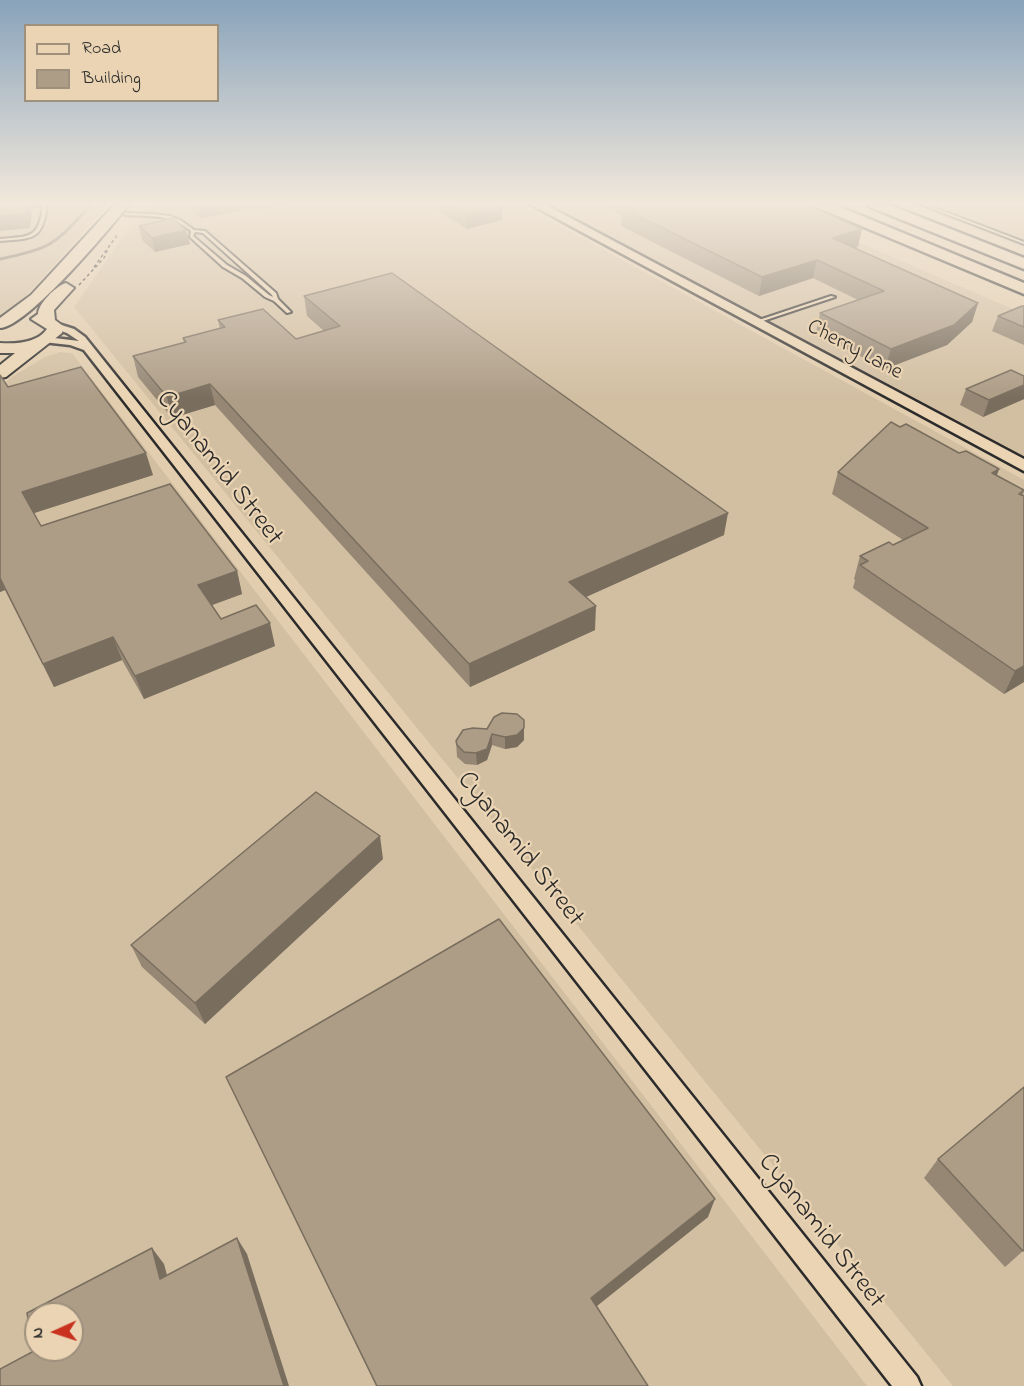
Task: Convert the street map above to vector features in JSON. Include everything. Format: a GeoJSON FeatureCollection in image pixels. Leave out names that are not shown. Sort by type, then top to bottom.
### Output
{"type":"FeatureCollection","features":[{"type":"Feature","properties":{"kind":"highway"},"geometry":{"type":"LineString","coordinates":[[975,269],[1024,289]]}},
{"type":"Feature","properties":{"kind":"main road"},"geometry":{"type":"LineString","coordinates":[[1,325],[37,298],[66,269]]}},
{"type":"Feature","properties":{"kind":"main road"},"geometry":{"type":"LineString","coordinates":[[47,332],[46,309],[86,269]]}},
{"type":"Feature","properties":{"kind":"main road"},"geometry":{"type":"LineString","coordinates":[[1,325],[30,318],[47,332]]}},
{"type":"Feature","properties":{"kind":"main road"},"geometry":{"type":"LineString","coordinates":[[0,348],[21,348],[47,332]]}},
{"type":"Feature","properties":{"kind":"main road"},"geometry":{"type":"LineString","coordinates":[[0,373],[47,332]]}},
{"type":"Feature","properties":{"kind":"street","name":"Cherry Lane"},"geometry":{"type":"LineString","coordinates":[[656,269],[1024,466]]}},
{"type":"Feature","properties":{"kind":"street"},"geometry":{"type":"LineString","coordinates":[[47,332],[88,348]]}},
{"type":"Feature","properties":{"kind":"street","name":"Cyanamid Street"},"geometry":{"type":"LineString","coordinates":[[47,332],[77,333],[908,1386]]}},
{"type":"Feature","properties":{"kind":"lane"},"geometry":{"type":"LineString","coordinates":[[230,269],[276,300],[289,312]]}},
{"type":"Feature","properties":{"kind":"lane"},"geometry":{"type":"LineString","coordinates":[[245,269],[274,294],[276,300]]}},
{"type":"Feature","properties":{"kind":"lane"},"geometry":{"type":"LineString","coordinates":[[755,322],[833,297]]}},
{"type":"Feature","properties":{"kind":"path"},"geometry":{"type":"LineString","coordinates":[[82,274],[87,269]]}},
{"type":"Feature","properties":{"kind":"path"},"geometry":{"type":"LineString","coordinates":[[82,274],[89,269]]}},
{"type":"Feature","properties":{"kind":"shaded area"},"geometry":{"type":"Polygon","coordinates":[[[0,269],[51,269],[0,325],[0,269]]]}},
{"type":"Feature","properties":{"kind":"shaded area"},"geometry":{"type":"Polygon","coordinates":[[[101,269],[638,269],[1024,480],[1024,1386],[953,1386],[74,307],[101,269]]]}},
{"type":"Feature","properties":{"kind":"shaded area"},"geometry":{"type":"Polygon","coordinates":[[[667,269],[919,269],[1024,314],[1024,459],[667,269]]]}},
{"type":"Feature","properties":{"kind":"shaded area"},"geometry":{"type":"Polygon","coordinates":[[[60,352],[72,353],[867,1386],[0,1386],[0,388],[10,378],[45,357],[60,352]]]}},
{"type":"Feature","properties":{"kind":"building"},"geometry":{"type":"Polygon","coordinates":[[[745,269],[789,269],[762,277],[745,269]]]}},
{"type":"Feature","properties":{"kind":"building"},"geometry":{"type":"Polygon","coordinates":[[[836,269],[901,269],[978,303],[954,325],[891,349],[820,313],[884,291],[836,269]]]}},
{"type":"Feature","properties":{"kind":"building"},"geometry":{"type":"Polygon","coordinates":[[[392,273],[728,513],[569,582],[596,606],[469,664],[210,384],[167,397],[133,356],[186,342],[183,338],[225,327],[218,320],[263,309],[296,339],[340,326],[304,296],[392,273]]]}},
{"type":"Feature","properties":{"kind":"building"},"geometry":{"type":"Polygon","coordinates":[[[1024,306],[1024,327],[998,316],[1024,306]]]}},
{"type":"Feature","properties":{"kind":"building"},"geometry":{"type":"Polygon","coordinates":[[[81,367],[146,453],[22,492],[41,526],[170,484],[237,571],[198,585],[221,619],[256,605],[270,623],[135,676],[113,637],[43,664],[0,578],[0,375],[8,387],[81,367]]]}},
{"type":"Feature","properties":{"kind":"building"},"geometry":{"type":"Polygon","coordinates":[[[1011,370],[1024,376],[1024,385],[989,400],[966,389],[1011,370]]]}},
{"type":"Feature","properties":{"kind":"building"},"geometry":{"type":"Polygon","coordinates":[[[891,422],[900,427],[906,424],[959,453],[966,451],[999,469],[992,473],[1024,490],[1019,494],[1024,496],[1024,666],[1015,671],[860,565],[868,561],[860,556],[889,542],[893,545],[928,528],[838,472],[891,422]]]}},
{"type":"Feature","properties":{"kind":"building"},"geometry":{"type":"Polygon","coordinates":[[[502,713],[517,714],[524,720],[524,728],[517,735],[505,737],[492,734],[487,749],[476,753],[464,752],[457,745],[456,741],[463,730],[487,729],[494,717],[502,713]]]}},
{"type":"Feature","properties":{"kind":"building"},"geometry":{"type":"Polygon","coordinates":[[[316,792],[380,836],[195,1003],[131,945],[316,792]]]}},
{"type":"Feature","properties":{"kind":"building"},"geometry":{"type":"Polygon","coordinates":[[[499,919],[715,1199],[591,1298],[648,1386],[377,1386],[226,1077],[499,919]]]}},
{"type":"Feature","properties":{"kind":"building"},"geometry":{"type":"Polygon","coordinates":[[[1024,1087],[1024,1250],[1023,1251],[938,1159],[1024,1087]]]}},
{"type":"Feature","properties":{"kind":"building"},"geometry":{"type":"Polygon","coordinates":[[[237,1238],[284,1386],[0,1386],[0,1369],[24,1356],[24,1362],[84,1362],[84,1302],[48,1302],[152,1248],[160,1279],[237,1238]]]}}]}
